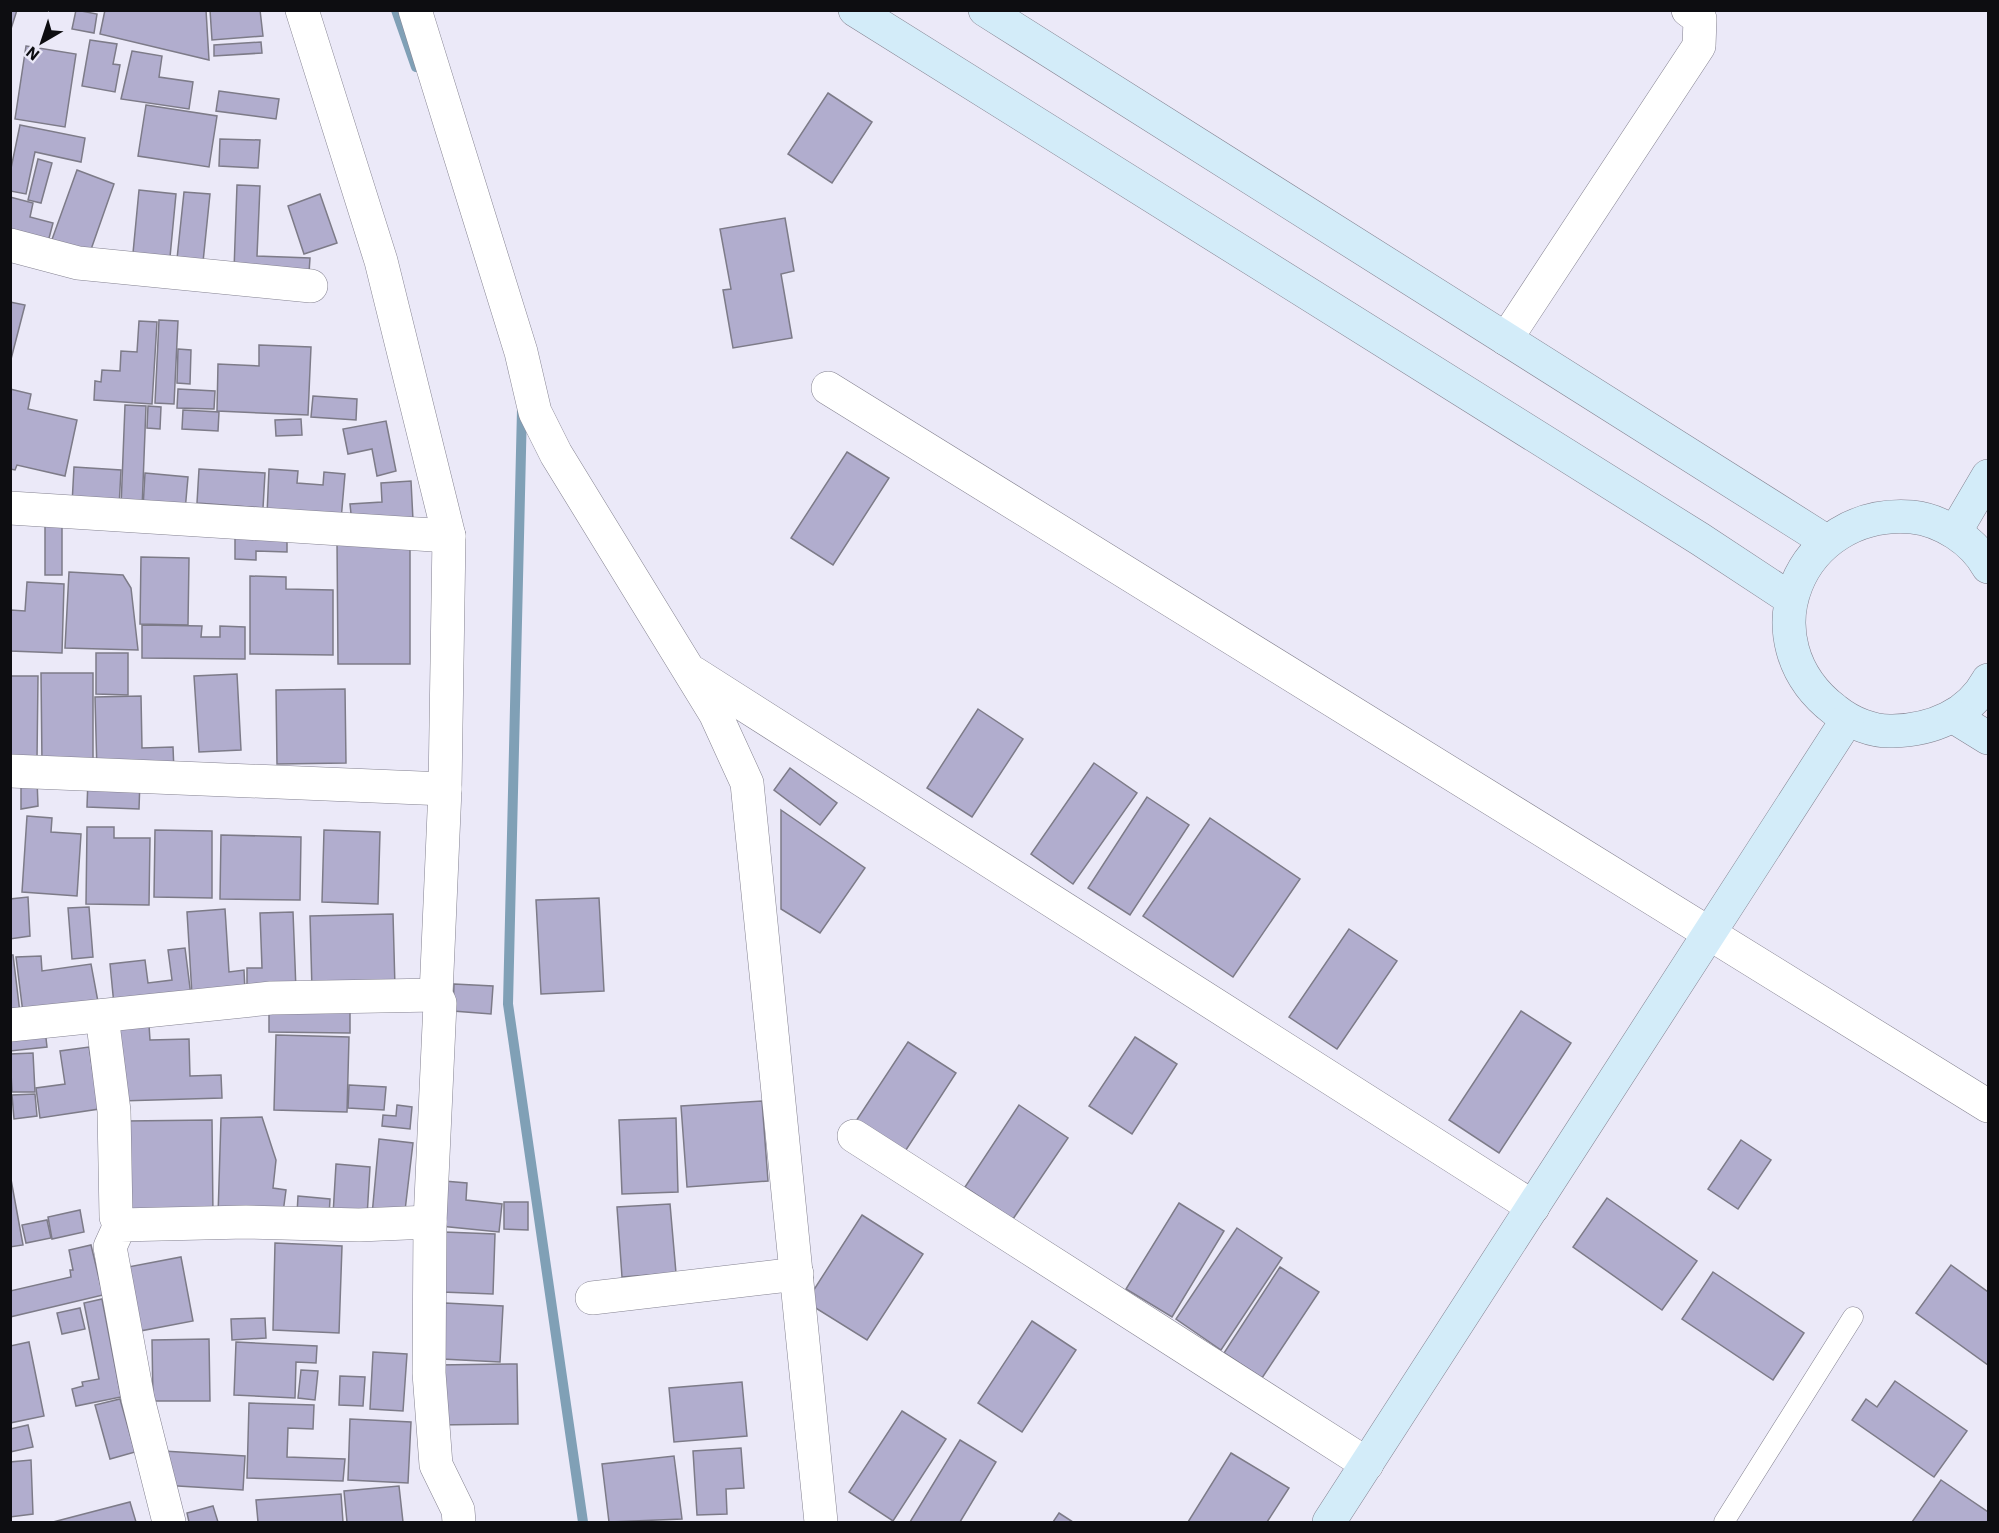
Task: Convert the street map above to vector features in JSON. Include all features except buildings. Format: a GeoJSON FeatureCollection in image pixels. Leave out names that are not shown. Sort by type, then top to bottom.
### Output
{"type":"FeatureCollection","features":[{"type":"Feature","properties":{"kind":"street"},"geometry":{"type":"LineString","coordinates":[[302,10],[381,261],[449,536],[445,789],[436,996],[440,1003],[430,1222],[429,1373],[436,1465],[458,1510],[459,1522]]}},
{"type":"Feature","properties":{"kind":"street"},"geometry":{"type":"LineString","coordinates":[[415,10],[521,352],[535,412],[556,454],[714,713],[748,791],[821,1522]]}},
{"type":"Feature","properties":{"kind":"street"},"geometry":{"type":"LineString","coordinates":[[855,10],[1700,539],[1791,599]]}},
{"type":"Feature","properties":{"kind":"street"},"geometry":{"type":"LineString","coordinates":[[985,10],[1826,541]]}},
{"type":"Feature","properties":{"kind":"street"},"geometry":{"type":"LineString","coordinates":[[1506,339],[1699,46],[1700,20],[1688,10]]}},
{"type":"Feature","properties":{"kind":"street"},"geometry":{"type":"LineString","coordinates":[[10,245],[78,263],[311,286]]}},
{"type":"Feature","properties":{"kind":"street"},"geometry":{"type":"LineString","coordinates":[[828,388],[1989,1106]]}},
{"type":"Feature","properties":{"kind":"street"},"geometry":{"type":"LineString","coordinates":[[1955,532],[1989,476]]}},
{"type":"Feature","properties":{"kind":"street"},"geometry":{"type":"LineString","coordinates":[[10,508],[449,536]]}},
{"type":"Feature","properties":{"kind":"street"},"geometry":{"type":"LineString","coordinates":[[1989,567],[1982,556],[1955,532],[1923,518],[1889,516],[1856,523],[1826,541],[1804,567],[1791,599],[1789,634],[1798,667],[1818,698],[1847,720],[1882,731],[1919,730],[1953,717],[1981,693],[1989,680]]}},
{"type":"Feature","properties":{"kind":"street"},"geometry":{"type":"LineString","coordinates":[[688,670],[1533,1207]]}},
{"type":"Feature","properties":{"kind":"street"},"geometry":{"type":"LineString","coordinates":[[1953,717],[1989,738]]}},
{"type":"Feature","properties":{"kind":"street"},"geometry":{"type":"LineString","coordinates":[[1329,1522],[1847,720]]}},
{"type":"Feature","properties":{"kind":"street"},"geometry":{"type":"LineString","coordinates":[[10,771],[445,789]]}},
{"type":"Feature","properties":{"kind":"street"},"geometry":{"type":"LineString","coordinates":[[10,1025],[271,998],[436,996]]}},
{"type":"Feature","properties":{"kind":"street"},"geometry":{"type":"LineString","coordinates":[[102,1016],[114,1111],[116,1217],[120,1225]]}},
{"type":"Feature","properties":{"kind":"street"},"geometry":{"type":"LineString","coordinates":[[854,1136],[1367,1464]]}},
{"type":"Feature","properties":{"kind":"street"},"geometry":{"type":"LineString","coordinates":[[120,1225],[246,1222],[358,1225],[430,1222]]}},
{"type":"Feature","properties":{"kind":"street"},"geometry":{"type":"LineString","coordinates":[[120,1225],[110,1247],[138,1399],[169,1522]]}},
{"type":"Feature","properties":{"kind":"street"},"geometry":{"type":"LineString","coordinates":[[592,1298],[797,1274]]}},
{"type":"Feature","properties":{"kind":"lane"},"geometry":{"type":"LineString","coordinates":[[1724,1522],[1853,1317]]}},
{"type":"Feature","properties":{"kind":"waterway"},"geometry":{"type":"LineString","coordinates":[[396,10],[416,67]]}},
{"type":"Feature","properties":{"kind":"waterway"},"geometry":{"type":"LineString","coordinates":[[522,409],[508,1004],[583,1522]]}}]}
